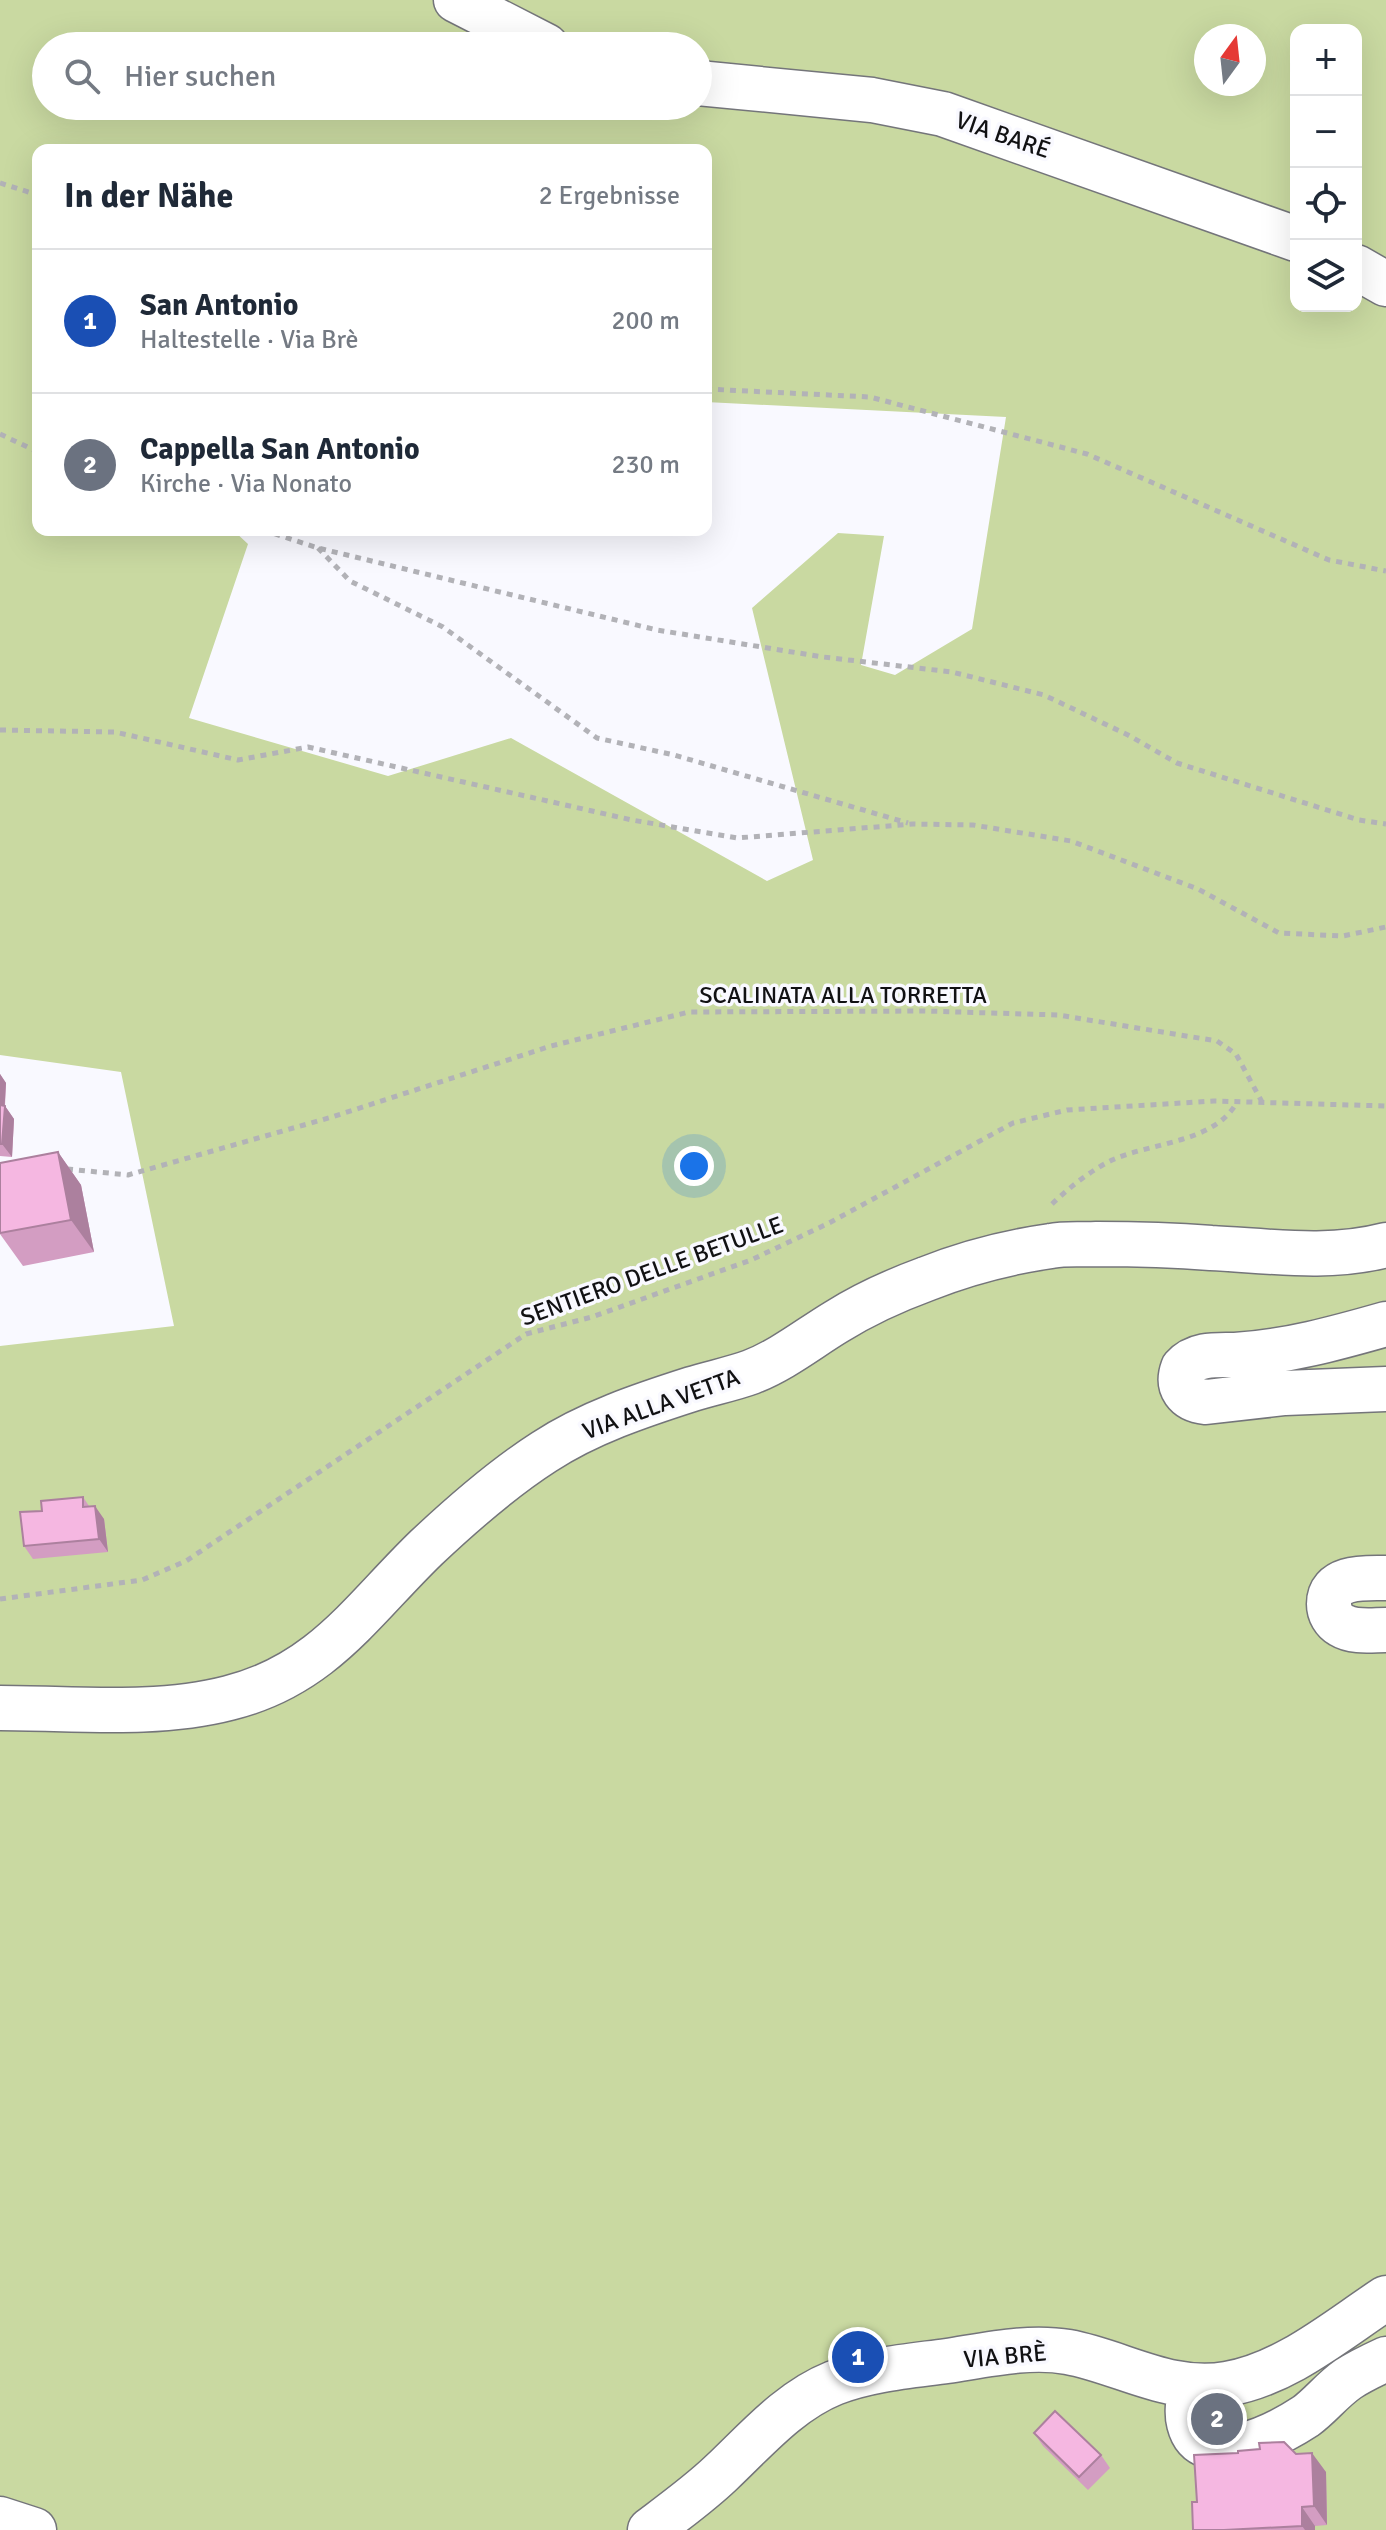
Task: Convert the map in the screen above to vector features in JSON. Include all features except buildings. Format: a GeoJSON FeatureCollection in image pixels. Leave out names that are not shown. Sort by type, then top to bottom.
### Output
{"type":"FeatureCollection","features":[{"type":"Feature","properties":{"kind":"street"},"geometry":{"type":"LineString","coordinates":[[456,0],[519,32]]}},
{"type":"Feature","properties":{"kind":"street","name":"VIA BARÉ"},"geometry":{"type":"LineString","coordinates":[[712,84],[872,100],[943,114],[1290,237]]}},
{"type":"Feature","properties":{"kind":"street"},"geometry":{"type":"LineString","coordinates":[[1362,270],[1386,284]]}},
{"type":"Feature","properties":{"kind":"street","name":"VIA ALLA VETTA"},"geometry":{"type":"LineString","coordinates":[[0,1708],[139,1709],[194,1705],[229,1699],[259,1688],[291,1673],[320,1654],[352,1627],[425,1549],[461,1516],[542,1453],[603,1422],[692,1389],[751,1372],[842,1319],[923,1280],[975,1262],[1054,1245],[1148,1244],[1307,1254],[1355,1253],[1386,1245]]}},
{"type":"Feature","properties":{"kind":"street"},"geometry":{"type":"LineString","coordinates":[[1386,1324],[1265,1353],[1198,1357],[1183,1368],[1180,1380],[1187,1395],[1206,1402],[1285,1393],[1386,1389]]}},
{"type":"Feature","properties":{"kind":"street"},"geometry":{"type":"LineString","coordinates":[[1386,1578],[1353,1578],[1331,1593],[1329,1602],[1333,1619],[1341,1625],[1354,1630],[1386,1630]]}},
{"type":"Feature","properties":{"kind":"street","name":"VIA BRÈ"},"geometry":{"type":"LineString","coordinates":[[650,2530],[718,2476],[803,2399],[857,2375],[1041,2350],[1087,2356],[1141,2376],[1190,2386],[1227,2384],[1292,2360],[1386,2298]]}},
{"type":"Feature","properties":{"kind":"street"},"geometry":{"type":"LineString","coordinates":[[1190,2386],[1188,2422],[1198,2439],[1215,2448],[1236,2447],[1254,2443],[1297,2422],[1350,2378],[1386,2359]]}},
{"type":"Feature","properties":{"kind":"street"},"geometry":{"type":"LineString","coordinates":[[0,2519],[34,2530]]}},
{"type":"Feature","properties":{"kind":"path"},"geometry":{"type":"LineString","coordinates":[[0,183],[32,193]]}},
{"type":"Feature","properties":{"kind":"path"},"geometry":{"type":"LineString","coordinates":[[712,389],[870,397],[1087,454],[1329,560],[1386,571]]}},
{"type":"Feature","properties":{"kind":"path"},"geometry":{"type":"LineString","coordinates":[[0,434],[32,449]]}},
{"type":"Feature","properties":{"kind":"path"},"geometry":{"type":"LineString","coordinates":[[281,536],[318,548],[657,630],[823,657],[952,672],[1044,695],[1128,735],[1177,763],[1359,820],[1386,824]]}},
{"type":"Feature","properties":{"kind":"path"},"geometry":{"type":"LineString","coordinates":[[318,548],[350,581],[443,627],[597,738],[674,755],[913,824]]}},
{"type":"Feature","properties":{"kind":"path"},"geometry":{"type":"LineString","coordinates":[[0,730],[115,732],[238,760],[308,747],[632,820],[737,838],[913,824],[973,825],[1071,841],[1198,889],[1279,933],[1343,936],[1386,927]]}},
{"type":"Feature","properties":{"kind":"path","name":"SCALINATA ALLA TORRETTA"},"geometry":{"type":"LineString","coordinates":[[57,1168],[128,1175],[332,1117],[551,1046],[689,1012],[925,1011],[1058,1015],[1217,1041],[1236,1054],[1263,1103]]}},
{"type":"Feature","properties":{"kind":"path"},"geometry":{"type":"LineString","coordinates":[[1048,1207],[1085,1176],[1112,1160],[1203,1132],[1225,1120],[1238,1100]]}},
{"type":"Feature","properties":{"kind":"path","name":"SENTIERO DELLE BETULLE"},"geometry":{"type":"LineString","coordinates":[[0,1599],[142,1580],[186,1561],[526,1334],[592,1317],[751,1260],[829,1223],[1013,1123],[1067,1110],[1238,1100],[1263,1103]]}},
{"type":"Feature","properties":{"kind":"path"},"geometry":{"type":"LineString","coordinates":[[1263,1103],[1386,1106]]}},
{"type":"Feature","properties":{"kind":"green space"},"geometry":{"type":"Polygon","coordinates":[[[0,0],[1386,0],[1386,2530],[0,2530],[0,1346],[174,1326],[121,1072],[0,1055],[0,0]]]}},
{"type":"Feature","properties":{"kind":"place","name":"San Antonio"},"geometry":{"type":"Point","coordinates":[858,2357]}},
{"type":"Feature","properties":{"kind":"place","name":"Cappella San Antonio"},"geometry":{"type":"Point","coordinates":[1217,2419]}}]}
